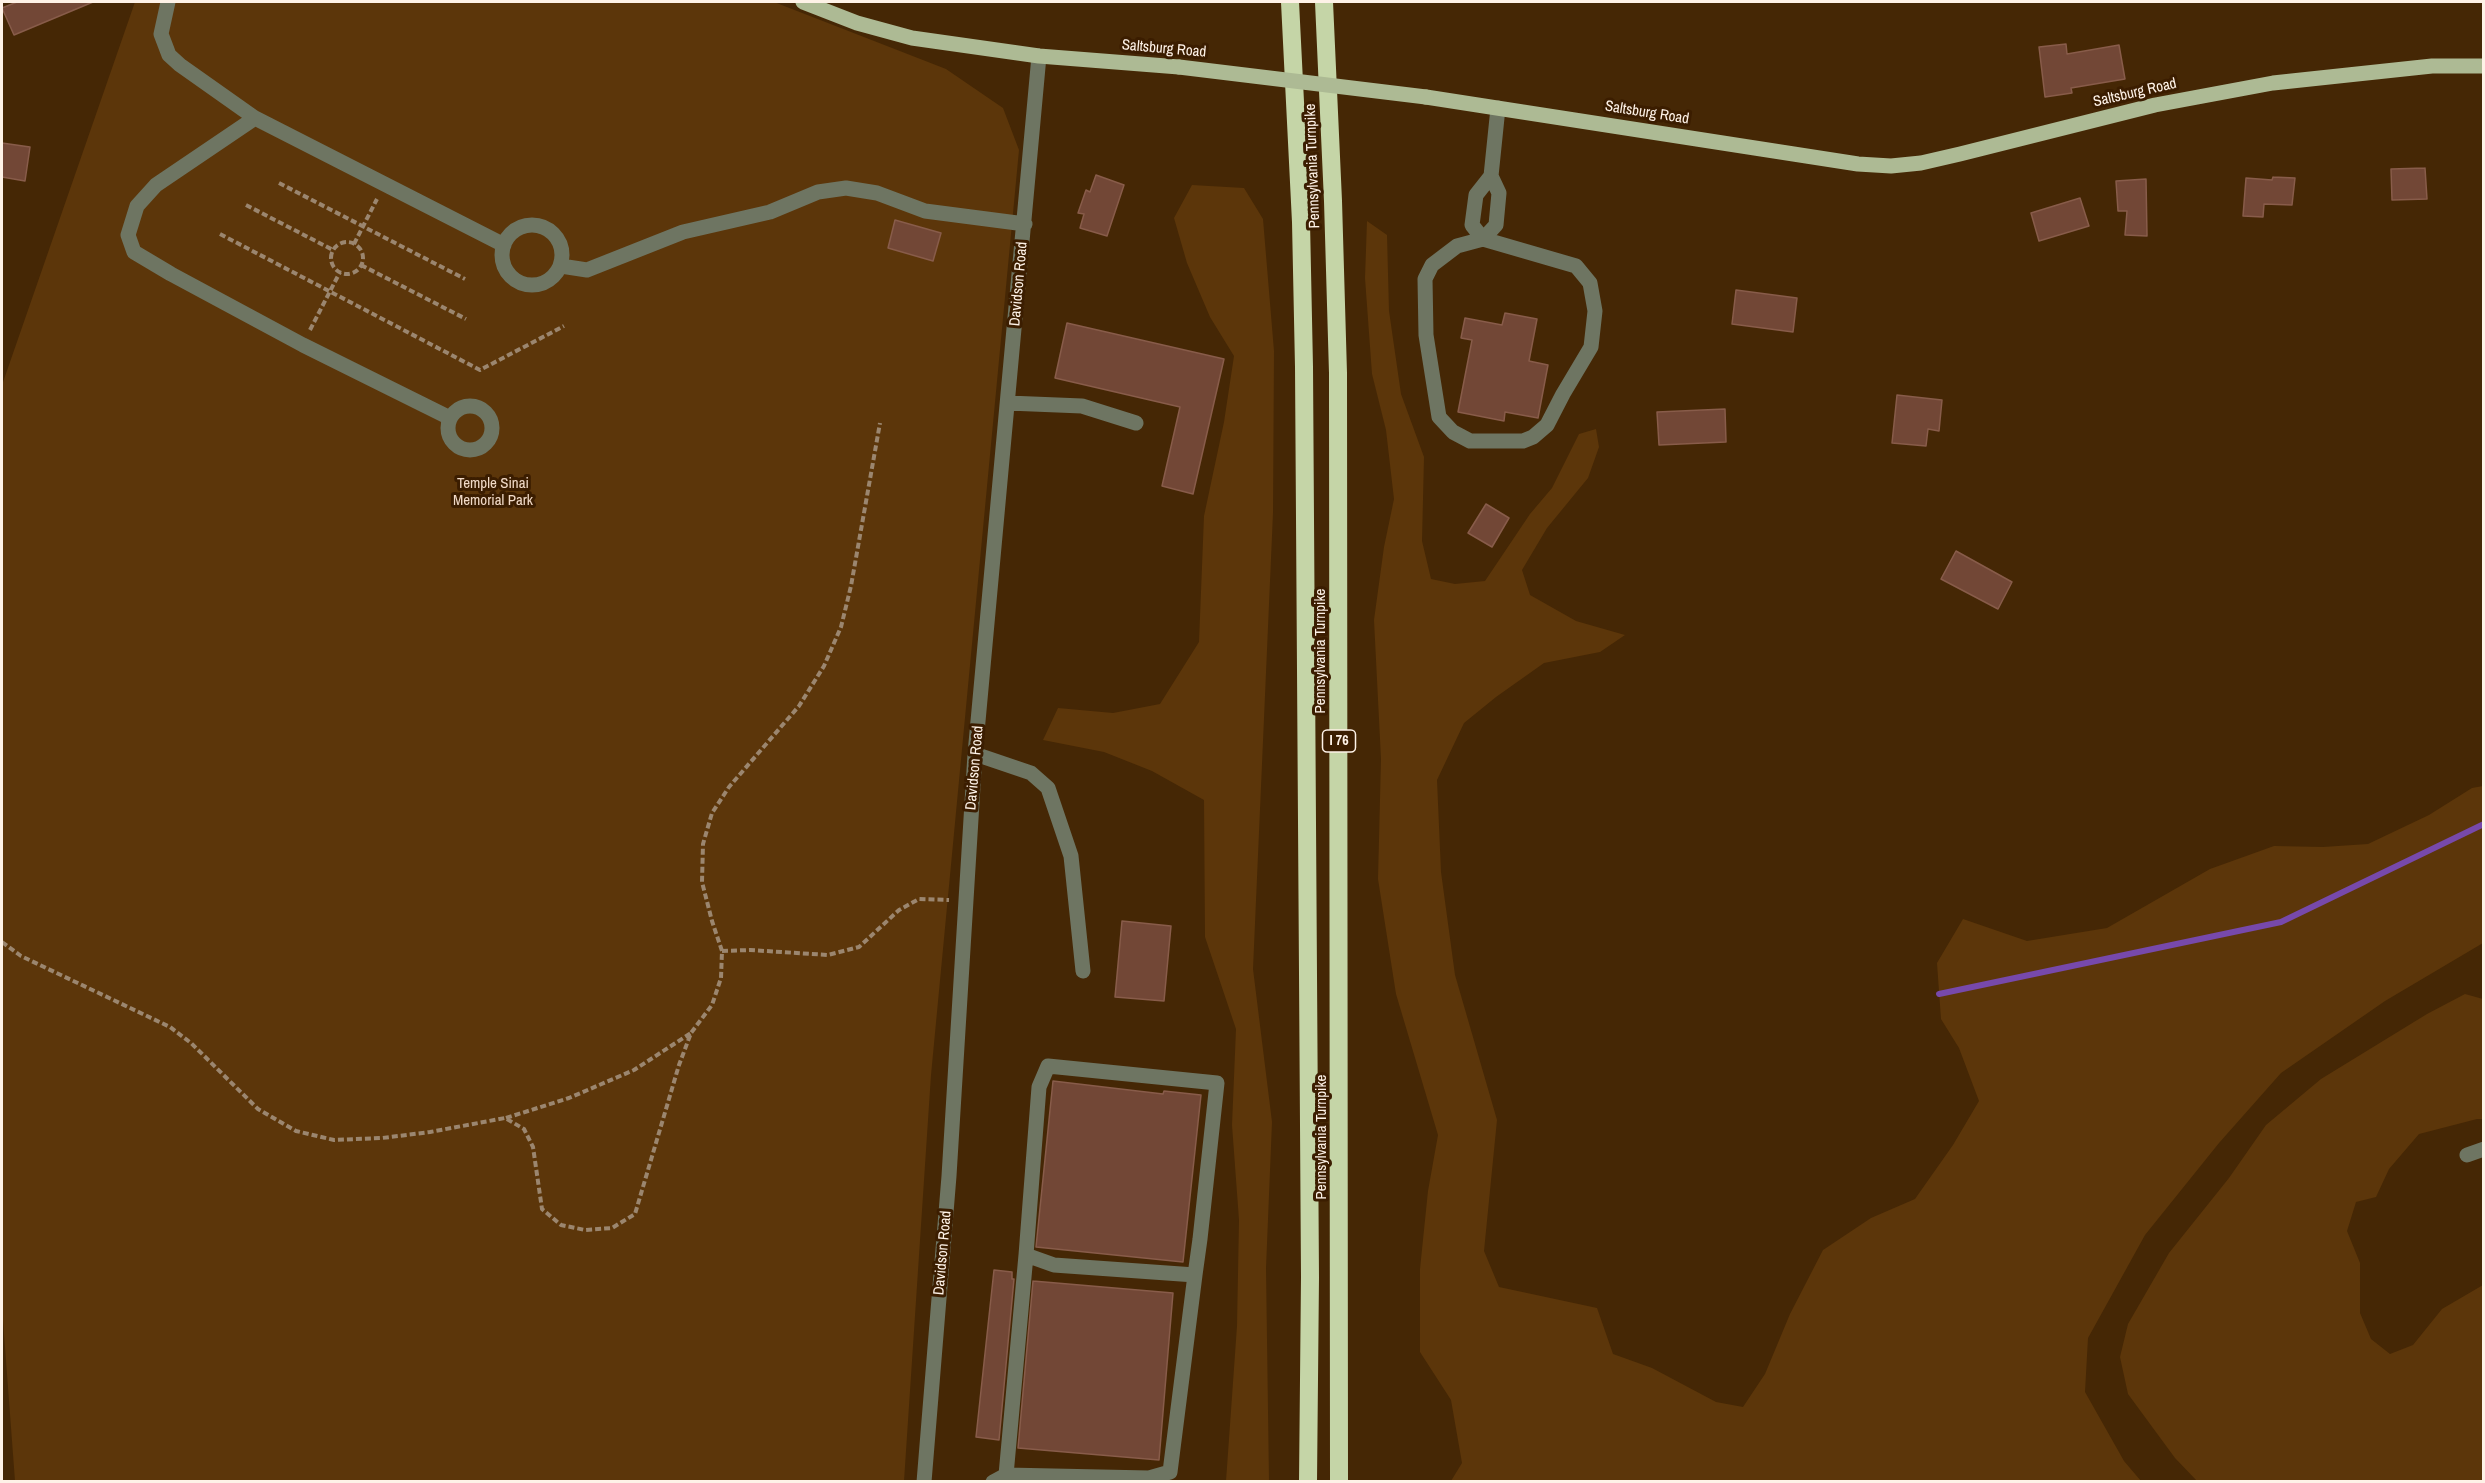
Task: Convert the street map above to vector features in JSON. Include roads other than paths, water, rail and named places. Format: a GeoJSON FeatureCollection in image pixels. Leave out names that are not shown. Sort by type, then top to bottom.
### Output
{"type":"FeatureCollection","features":[{"type":"Feature","properties":{"kind":"highway","name":"Pennsylvania Turnpike"},"geometry":{"type":"LineString","coordinates":[[1290,2],[1301,222],[1304,367],[1310,1265],[1308,1482]]}},
{"type":"Feature","properties":{"kind":"highway","name":"Pennsylvania Turnpike"},"geometry":{"type":"LineString","coordinates":[[1324,2],[1338,373],[1339,1482]]}},
{"type":"Feature","properties":{"kind":"main road","name":"Saltsburg Road"},"geometry":{"type":"LineString","coordinates":[[804,2],[857,23],[912,38],[1039,56],[1179,67],[1426,97],[1858,164],[1891,166],[1921,163],[1960,154],[2155,105],[2273,83],[2432,66],[2484,66]]}},
{"type":"Feature","properties":{"kind":"street"},"geometry":{"type":"LineString","coordinates":[[168,2],[160,34],[169,55],[255,118],[504,245]]}},
{"type":"Feature","properties":{"kind":"street","name":"Davidson Road"},"geometry":{"type":"LineString","coordinates":[[924,1482],[949,1176],[975,754],[1039,56]]}},
{"type":"Feature","properties":{"kind":"street"},"geometry":{"type":"LineString","coordinates":[[1491,176],[1476,195],[1472,225],[1483,239],[1576,266],[1590,283],[1596,311],[1592,347],[1547,425],[1533,437],[1523,441],[1470,441],[1453,432],[1439,417],[1426,335],[1425,279],[1432,265],[1456,246],[1483,239],[1496,225],[1499,193],[1491,176],[1498,108]]}},
{"type":"Feature","properties":{"kind":"street"},"geometry":{"type":"LineString","coordinates":[[255,118],[156,184],[137,206],[128,235],[134,252],[303,345],[450,418]]}},
{"type":"Feature","properties":{"kind":"street"},"geometry":{"type":"LineString","coordinates":[[561,266],[587,270],[683,232],[770,212],[818,192],[846,188],[877,193],[925,211],[1025,224]]}},
{"type":"Feature","properties":{"kind":"street"},"geometry":{"type":"LineString","coordinates":[[532,225],[543,227],[560,243],[561,266],[554,276],[544,283],[533,285],[522,283],[512,277],[505,267],[502,256],[504,245],[520,228],[532,225]]}},
{"type":"Feature","properties":{"kind":"street"},"geometry":{"type":"LineString","coordinates":[[1008,403],[1082,406],[1136,423]]}},
{"type":"Feature","properties":{"kind":"street"},"geometry":{"type":"LineString","coordinates":[[975,754],[1031,773],[1048,789],[1071,856],[1083,971]]}},
{"type":"Feature","properties":{"kind":"street"},"geometry":{"type":"LineString","coordinates":[[1047,1066],[1217,1083],[1195,1275],[1170,1472],[1149,1478],[1000,1478],[1026,1256],[1039,1088],[1047,1066]]}},
{"type":"Feature","properties":{"kind":"street"},"geometry":{"type":"LineString","coordinates":[[2467,1155],[2484,1149]]}},
{"type":"Feature","properties":{"kind":"street"},"geometry":{"type":"LineString","coordinates":[[1026,1256],[1054,1265],[1195,1275]]}},
{"type":"Feature","properties":{"kind":"waterway"},"geometry":{"type":"LineString","coordinates":[[1939,994],[2281,922],[2484,824]]}},
{"type":"Feature","properties":{"kind":"park label","name":"Temple Sinai Memorial Park"},"geometry":{"type":"Point","coordinates":[493,492]}}]}
